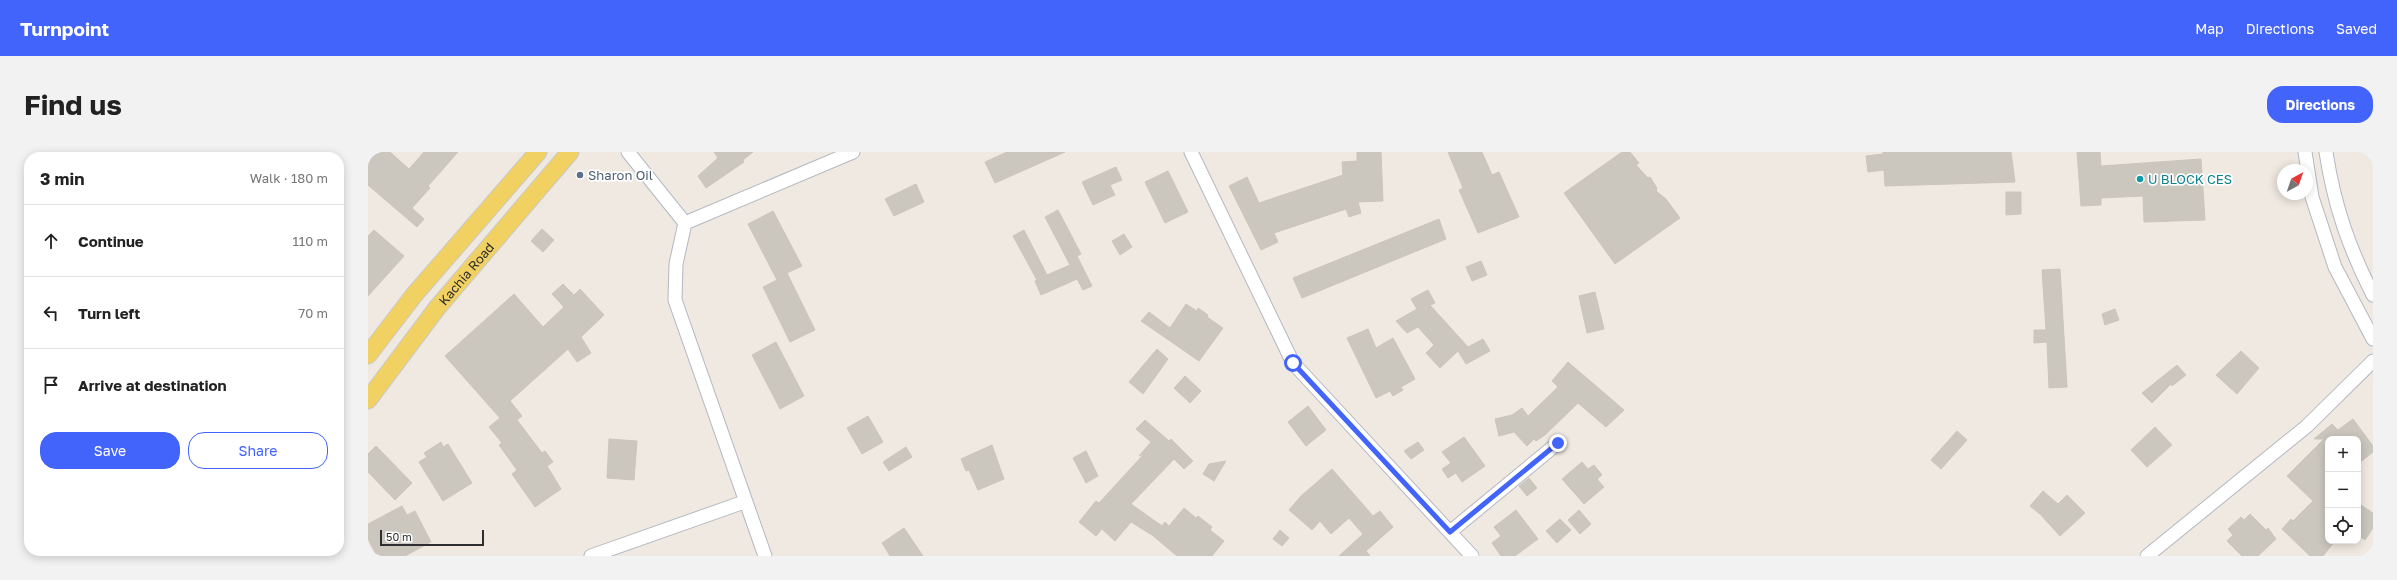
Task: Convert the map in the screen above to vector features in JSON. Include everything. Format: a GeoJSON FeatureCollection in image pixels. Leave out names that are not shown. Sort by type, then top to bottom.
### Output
{"type":"FeatureCollection","features":[{"type":"Feature","properties":{"kind":"main road","name":"Kachia Road"},"geometry":{"type":"LineString","coordinates":[[368,355],[414,295],[538,152]]}},
{"type":"Feature","properties":{"kind":"main road","name":"Kachia Road"},"geometry":{"type":"LineString","coordinates":[[368,400],[437,308],[570,152]]}},
{"type":"Feature","properties":{"kind":"street"},"geometry":{"type":"LineString","coordinates":[[628,152],[685,223]]}},
{"type":"Feature","properties":{"kind":"street"},"geometry":{"type":"LineString","coordinates":[[685,223],[853,152]]}},
{"type":"Feature","properties":{"kind":"street"},"geometry":{"type":"LineString","coordinates":[[1191,152],[1293,363],[1472,556]]}},
{"type":"Feature","properties":{"kind":"street"},"geometry":{"type":"LineString","coordinates":[[2306,152],[2312,197],[2335,267],[2373,339]]}},
{"type":"Feature","properties":{"kind":"street"},"geometry":{"type":"LineString","coordinates":[[2326,152],[2332,191],[2354,258],[2373,295]]}},
{"type":"Feature","properties":{"kind":"street"},"geometry":{"type":"LineString","coordinates":[[685,223],[676,264],[675,300],[744,502],[765,556]]}},
{"type":"Feature","properties":{"kind":"street"},"geometry":{"type":"LineString","coordinates":[[2147,556],[2307,426],[2373,361]]}},
{"type":"Feature","properties":{"kind":"street"},"geometry":{"type":"LineString","coordinates":[[1450,532],[1558,443]]}},
{"type":"Feature","properties":{"kind":"street"},"geometry":{"type":"LineString","coordinates":[[592,556],[744,502]]}},
{"type":"Feature","properties":{"kind":"building"},"geometry":{"type":"Polygon","coordinates":[[[368,152],[390,152],[409,169],[424,152],[458,152],[428,186],[430,188],[412,208],[424,219],[417,227],[368,185],[368,152]]]}},
{"type":"Feature","properties":{"kind":"building"},"geometry":{"type":"Polygon","coordinates":[[[714,152],[753,152],[743,160],[744,162],[706,188],[698,176],[718,158],[714,152]]]}},
{"type":"Feature","properties":{"kind":"building"},"geometry":{"type":"Polygon","coordinates":[[[1007,152],[1065,152],[995,183],[985,162],[1007,152]]]}},
{"type":"Feature","properties":{"kind":"building"},"geometry":{"type":"Polygon","coordinates":[[[1357,152],[1381,152],[1383,201],[1358,202],[1361,213],[1349,217],[1346,209],[1274,233],[1278,242],[1261,250],[1229,186],[1247,177],[1259,203],[1343,175],[1342,162],[1357,161],[1357,152]]]}},
{"type":"Feature","properties":{"kind":"building"},"geometry":{"type":"Polygon","coordinates":[[[1448,152],[1482,152],[1492,175],[1499,172],[1519,217],[1478,233],[1459,190],[1463,188],[1448,152]]]}},
{"type":"Feature","properties":{"kind":"building"},"geometry":{"type":"Polygon","coordinates":[[[1622,152],[1630,152],[1639,163],[1636,165],[1648,178],[1650,177],[1657,188],[1656,191],[1666,199],[1680,218],[1615,264],[1564,193],[1622,152]]]}},
{"type":"Feature","properties":{"kind":"building"},"geometry":{"type":"Polygon","coordinates":[[[1883,152],[2011,152],[2015,182],[1885,186],[1884,170],[1868,172],[1866,156],[1883,154],[1883,152]]]}},
{"type":"Feature","properties":{"kind":"building","name":"U BLOCK CES"},"geometry":{"type":"Polygon","coordinates":[[[2077,152],[2100,152],[2101,166],[2201,159],[2205,220],[2144,222],[2143,196],[2101,198],[2101,205],[2081,206],[2077,152]]]}},
{"type":"Feature","properties":{"kind":"building"},"geometry":{"type":"Polygon","coordinates":[[[1116,167],[1122,180],[1110,185],[1115,195],[1093,205],[1082,182],[1116,167]]]}},
{"type":"Feature","properties":{"kind":"building"},"geometry":{"type":"Polygon","coordinates":[[[1168,171],[1188,212],[1165,223],[1145,182],[1168,171]]]}},
{"type":"Feature","properties":{"kind":"building"},"geometry":{"type":"Polygon","coordinates":[[[916,184],[924,202],[894,216],[885,199],[916,184]]]}},
{"type":"Feature","properties":{"kind":"building"},"geometry":{"type":"Polygon","coordinates":[[[2006,192],[2021,192],[2021,214],[2006,215],[2006,192]]]}},
{"type":"Feature","properties":{"kind":"building"},"geometry":{"type":"Polygon","coordinates":[[[1058,210],[1081,254],[1077,256],[1092,286],[1083,290],[1077,279],[1041,295],[1035,281],[1037,280],[1013,236],[1024,230],[1047,275],[1070,265],[1045,217],[1058,210]]]}},
{"type":"Feature","properties":{"kind":"building"},"geometry":{"type":"Polygon","coordinates":[[[773,211],[802,266],[787,273],[815,330],[790,342],[763,287],[777,280],[748,224],[773,211]]]}},
{"type":"Feature","properties":{"kind":"building"},"geometry":{"type":"Polygon","coordinates":[[[1439,219],[1446,239],[1302,298],[1293,278],[1439,219]]]}},
{"type":"Feature","properties":{"kind":"building"},"geometry":{"type":"Polygon","coordinates":[[[542,229],[554,240],[543,252],[531,241],[542,229]]]}},
{"type":"Feature","properties":{"kind":"building"},"geometry":{"type":"Polygon","coordinates":[[[374,230],[404,256],[368,296],[368,236],[374,230]]]}},
{"type":"Feature","properties":{"kind":"building"},"geometry":{"type":"Polygon","coordinates":[[[1124,234],[1132,247],[1120,255],[1112,241],[1124,234]]]}},
{"type":"Feature","properties":{"kind":"building"},"geometry":{"type":"Polygon","coordinates":[[[1481,261],[1487,275],[1472,281],[1466,267],[1481,261]]]}},
{"type":"Feature","properties":{"kind":"building"},"geometry":{"type":"Polygon","coordinates":[[[2060,269],[2067,387],[2049,388],[2047,342],[2034,343],[2034,330],[2046,330],[2042,270],[2060,269]]]}},
{"type":"Feature","properties":{"kind":"building"},"geometry":{"type":"Polygon","coordinates":[[[563,284],[574,295],[580,289],[604,315],[581,337],[591,353],[577,362],[568,349],[510,401],[522,416],[517,420],[542,453],[545,451],[553,462],[547,466],[561,489],[535,507],[512,474],[517,470],[499,445],[502,443],[489,427],[500,418],[445,356],[514,294],[543,327],[564,307],[552,294],[563,284]]]}},
{"type":"Feature","properties":{"kind":"building"},"geometry":{"type":"Polygon","coordinates":[[[1428,290],[1435,303],[1430,305],[1468,347],[1483,339],[1490,351],[1466,364],[1458,351],[1440,368],[1426,353],[1434,345],[1418,327],[1407,333],[1396,321],[1417,309],[1411,299],[1428,290]]]}},
{"type":"Feature","properties":{"kind":"building"},"geometry":{"type":"Polygon","coordinates":[[[1595,292],[1604,329],[1587,333],[1579,296],[1595,292]]]}},
{"type":"Feature","properties":{"kind":"building"},"geometry":{"type":"Polygon","coordinates":[[[1186,304],[1197,311],[1198,308],[1208,315],[1207,317],[1223,328],[1199,361],[1141,321],[1149,312],[1170,328],[1186,304]]]}},
{"type":"Feature","properties":{"kind":"building"},"geometry":{"type":"Polygon","coordinates":[[[2115,309],[2119,320],[2105,325],[2102,314],[2115,309]]]}},
{"type":"Feature","properties":{"kind":"building"},"geometry":{"type":"Polygon","coordinates":[[[1368,329],[1376,348],[1393,338],[1415,379],[1401,387],[1403,390],[1393,396],[1390,391],[1376,398],[1347,338],[1368,329]]]}},
{"type":"Feature","properties":{"kind":"building"},"geometry":{"type":"Polygon","coordinates":[[[776,342],[804,396],[780,409],[752,355],[776,342]]]}},
{"type":"Feature","properties":{"kind":"building"},"geometry":{"type":"Polygon","coordinates":[[[1157,349],[1168,359],[1143,394],[1129,382],[1157,349]]]}},
{"type":"Feature","properties":{"kind":"building"},"geometry":{"type":"Polygon","coordinates":[[[2241,351],[2259,368],[2237,394],[2216,375],[2241,351]]]}},
{"type":"Feature","properties":{"kind":"building"},"geometry":{"type":"Polygon","coordinates":[[[1568,362],[1624,410],[1606,427],[1578,403],[1545,435],[1536,441],[1534,439],[1527,446],[1514,432],[1499,436],[1495,419],[1512,415],[1522,408],[1528,416],[1558,387],[1552,381],[1568,362]]]}},
{"type":"Feature","properties":{"kind":"building"},"geometry":{"type":"Polygon","coordinates":[[[2177,365],[2186,375],[2172,386],[2171,384],[2152,403],[2142,393],[2177,365]]]}},
{"type":"Feature","properties":{"kind":"building"},"geometry":{"type":"Polygon","coordinates":[[[1185,376],[1201,391],[1190,403],[1174,388],[1185,376]]]}},
{"type":"Feature","properties":{"kind":"building"},"geometry":{"type":"Polygon","coordinates":[[[1308,406],[1326,430],[1306,446],[1288,422],[1308,406]]]}},
{"type":"Feature","properties":{"kind":"building"},"geometry":{"type":"Polygon","coordinates":[[[868,416],[883,442],[862,454],[847,428],[868,416]]]}},
{"type":"Feature","properties":{"kind":"building"},"geometry":{"type":"Polygon","coordinates":[[[2353,419],[2373,446],[2373,452],[2361,462],[2361,436],[2325,436],[2325,544],[2333,544],[2323,556],[2310,556],[2282,529],[2291,519],[2293,521],[2313,501],[2287,476],[2324,439],[2314,439],[2332,424],[2338,430],[2353,419]]]}},
{"type":"Feature","properties":{"kind":"building"},"geometry":{"type":"Polygon","coordinates":[[[1145,420],[1169,441],[1171,439],[1193,461],[1184,469],[1174,459],[1131,504],[1162,526],[1165,522],[1169,526],[1184,508],[1196,518],[1198,516],[1212,527],[1210,530],[1224,541],[1212,556],[1177,556],[1152,535],[1131,522],[1115,541],[1102,529],[1096,536],[1079,522],[1096,501],[1099,503],[1144,454],[1139,456],[1151,442],[1136,429],[1145,420]]]}},
{"type":"Feature","properties":{"kind":"building"},"geometry":{"type":"Polygon","coordinates":[[[2155,427],[2172,445],[2147,467],[2131,450],[2155,427]]]}},
{"type":"Feature","properties":{"kind":"building"},"geometry":{"type":"Polygon","coordinates":[[[1957,431],[1967,440],[1941,469],[1931,460],[1957,431]]]}},
{"type":"Feature","properties":{"kind":"building"},"geometry":{"type":"Polygon","coordinates":[[[1464,437],[1485,466],[1462,482],[1456,473],[1448,478],[1442,469],[1451,463],[1442,452],[1464,437]]]}},
{"type":"Feature","properties":{"kind":"building"},"geometry":{"type":"Polygon","coordinates":[[[609,439],[637,441],[634,480],[607,478],[609,439]]]}},
{"type":"Feature","properties":{"kind":"building"},"geometry":{"type":"Polygon","coordinates":[[[441,442],[443,447],[448,444],[472,483],[443,501],[419,462],[427,457],[424,453],[441,442]]]}},
{"type":"Feature","properties":{"kind":"building"},"geometry":{"type":"Polygon","coordinates":[[[1418,442],[1424,450],[1411,459],[1404,451],[1418,442]]]}},
{"type":"Feature","properties":{"kind":"building"},"geometry":{"type":"Polygon","coordinates":[[[992,445],[1004,479],[978,490],[969,470],[966,471],[961,459],[992,445]]]}},
{"type":"Feature","properties":{"kind":"building"},"geometry":{"type":"Polygon","coordinates":[[[376,446],[412,483],[395,500],[368,472],[368,454],[376,446]]]}},
{"type":"Feature","properties":{"kind":"building"},"geometry":{"type":"Polygon","coordinates":[[[906,447],[912,457],[889,471],[883,462],[906,447]]]}},
{"type":"Feature","properties":{"kind":"building"},"geometry":{"type":"Polygon","coordinates":[[[1086,451],[1098,476],[1086,483],[1073,458],[1086,451]]]}},
{"type":"Feature","properties":{"kind":"building"},"geometry":{"type":"Polygon","coordinates":[[[1226,461],[1214,481],[1203,474],[1209,464],[1226,461]]]}},
{"type":"Feature","properties":{"kind":"building"},"geometry":{"type":"Polygon","coordinates":[[[1582,462],[1588,469],[1594,465],[1602,475],[1597,479],[1604,487],[1584,504],[1562,479],[1582,462]]]}},
{"type":"Feature","properties":{"kind":"building"},"geometry":{"type":"Polygon","coordinates":[[[1332,469],[1373,516],[1380,511],[1393,527],[1366,551],[1370,556],[1339,556],[1363,534],[1349,518],[1331,534],[1320,521],[1312,530],[1289,510],[1300,497],[1332,469]]]}},
{"type":"Feature","properties":{"kind":"building"},"geometry":{"type":"Polygon","coordinates":[[[1529,478],[1537,488],[1527,496],[1519,486],[1529,478]]]}},
{"type":"Feature","properties":{"kind":"building"},"geometry":{"type":"Polygon","coordinates":[[[2043,491],[2058,504],[2067,495],[2085,513],[2060,536],[2041,515],[2030,506],[2043,491]]]}},
{"type":"Feature","properties":{"kind":"building"},"geometry":{"type":"Polygon","coordinates":[[[2361,505],[2373,513],[2373,528],[2365,540],[2361,537],[2361,505]]]}},
{"type":"Feature","properties":{"kind":"building"},"geometry":{"type":"Polygon","coordinates":[[[402,506],[407,515],[415,511],[431,542],[405,556],[377,556],[368,539],[368,524],[402,506]]]}},
{"type":"Feature","properties":{"kind":"building"},"geometry":{"type":"Polygon","coordinates":[[[1516,510],[1538,539],[1515,556],[1501,556],[1492,543],[1501,536],[1494,527],[1516,510]]]}},
{"type":"Feature","properties":{"kind":"building"},"geometry":{"type":"Polygon","coordinates":[[[1579,510],[1591,524],[1580,534],[1568,520],[1579,510]]]}},
{"type":"Feature","properties":{"kind":"building"},"geometry":{"type":"Polygon","coordinates":[[[2250,514],[2266,530],[2268,528],[2276,539],[2258,556],[2242,556],[2227,541],[2233,535],[2228,529],[2241,517],[2244,520],[2250,514]]]}},
{"type":"Feature","properties":{"kind":"building"},"geometry":{"type":"Polygon","coordinates":[[[1560,519],[1571,530],[1557,543],[1546,531],[1560,519]]]}},
{"type":"Feature","properties":{"kind":"building"},"geometry":{"type":"Polygon","coordinates":[[[904,528],[923,556],[890,556],[882,543],[904,528]]]}},
{"type":"Feature","properties":{"kind":"building"},"geometry":{"type":"Polygon","coordinates":[[[1280,530],[1289,538],[1282,546],[1273,539],[1280,530]]]}},
{"type":"Feature","properties":{"kind":"place","name":"Sharon Oil"},"geometry":{"type":"Point","coordinates":[580,175]}},
{"type":"Feature","properties":{"kind":"place","name":"U BLOCK CES"},"geometry":{"type":"Point","coordinates":[2140,179]}},
{"type":"Feature","properties":{"kind":"route"},"geometry":{"type":"LineString","coordinates":[[1293,363],[1450,532],[1558,443]]}}]}
